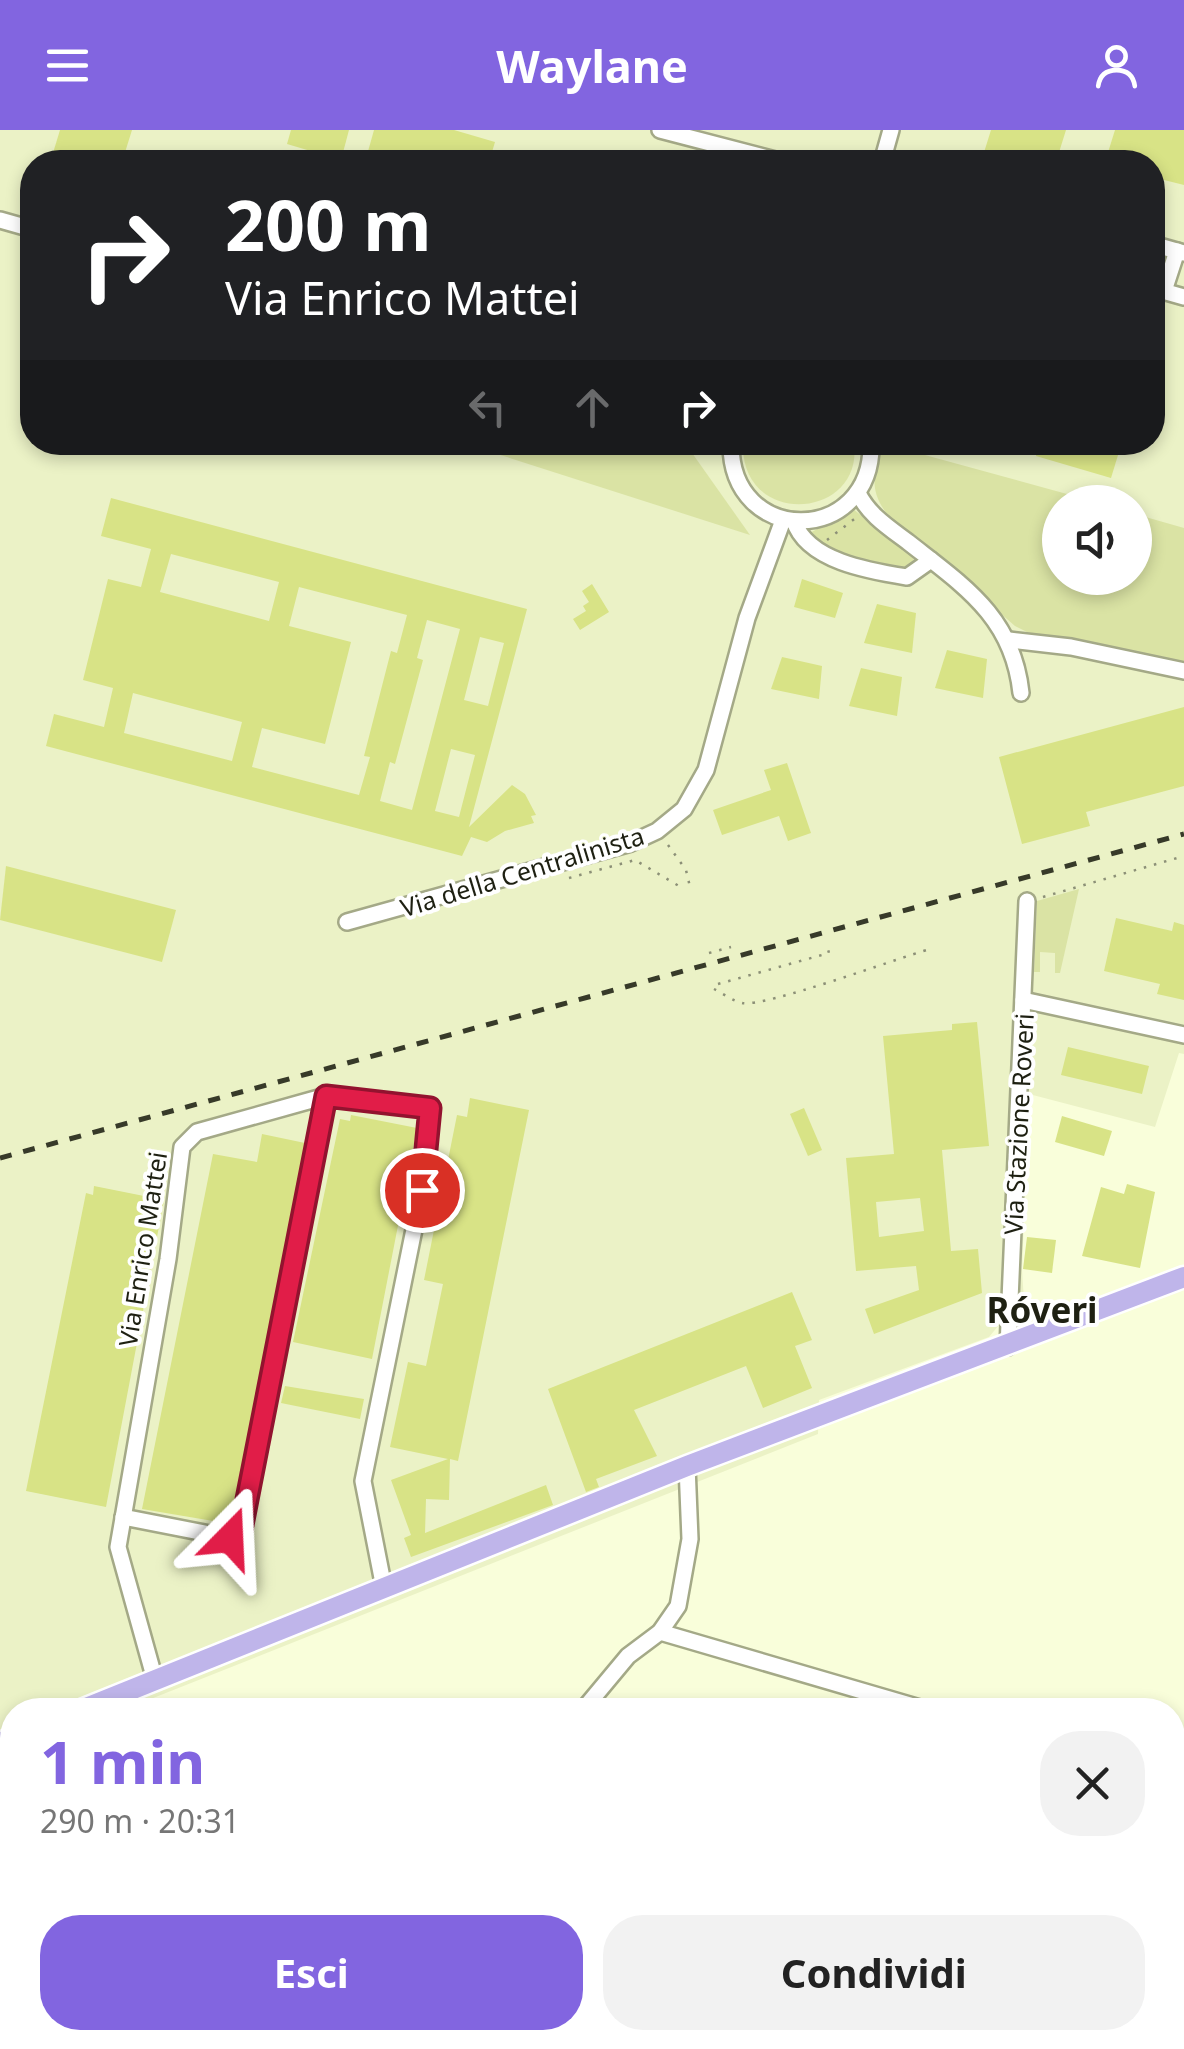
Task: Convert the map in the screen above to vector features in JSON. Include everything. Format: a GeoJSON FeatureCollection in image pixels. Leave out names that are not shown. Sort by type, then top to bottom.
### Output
{"type":"FeatureCollection","features":[{"type":"Feature","properties":{"kind":"main road"},"geometry":{"type":"LineString","coordinates":[[110,1698],[688,1466],[1184,1277]]}},
{"type":"Feature","properties":{"kind":"street"},"geometry":{"type":"LineString","coordinates":[[660,130],[737,150]]}},
{"type":"Feature","properties":{"kind":"street"},"geometry":{"type":"LineString","coordinates":[[1165,278],[1180,252]]}},
{"type":"Feature","properties":{"kind":"street"},"geometry":{"type":"LineString","coordinates":[[727,455],[731,460]]}},
{"type":"Feature","properties":{"kind":"street"},"geometry":{"type":"LineString","coordinates":[[731,455],[735,476],[754,504],[788,521],[802,541],[818,552],[907,577],[931,560]]}},
{"type":"Feature","properties":{"kind":"street"},"geometry":{"type":"LineString","coordinates":[[788,521],[833,514],[858,492],[871,455]]}},
{"type":"Feature","properties":{"kind":"street"},"geometry":{"type":"LineString","coordinates":[[858,492],[874,516],[931,560],[996,620],[1017,656],[1021,693]]}},
{"type":"Feature","properties":{"kind":"street","name":"Via della Centralinista"},"geometry":{"type":"LineString","coordinates":[[347,922],[631,843],[658,830],[684,809],[706,770],[747,618],[788,521]]}},
{"type":"Feature","properties":{"kind":"street"},"geometry":{"type":"LineString","coordinates":[[1009,640],[1071,646],[1184,671]]}},
{"type":"Feature","properties":{"kind":"street","name":"Via Stazione Roveri"},"geometry":{"type":"LineString","coordinates":[[1008,1346],[1027,901]]}},
{"type":"Feature","properties":{"kind":"street"},"geometry":{"type":"LineString","coordinates":[[1024,1000],[1184,1036]]}},
{"type":"Feature","properties":{"kind":"street"},"geometry":{"type":"LineString","coordinates":[[122,1518],[230,1538],[241,1530],[326,1096]]}},
{"type":"Feature","properties":{"kind":"street","name":"Via Enrico Mattei"},"geometry":{"type":"LineString","coordinates":[[154,1680],[118,1547],[168,1258],[182,1146],[197,1132],[326,1096],[430,1108],[422,1190],[363,1481],[384,1588]]}},
{"type":"Feature","properties":{"kind":"street"},"geometry":{"type":"LineString","coordinates":[[593,1698],[628,1656],[660,1632],[678,1606],[690,1540],[688,1466]]}},
{"type":"Feature","properties":{"kind":"street"},"geometry":{"type":"LineString","coordinates":[[660,1632],[887,1698]]}},
{"type":"Feature","properties":{"kind":"path"},"geometry":{"type":"LineString","coordinates":[[822,544],[858,516]]}},
{"type":"Feature","properties":{"kind":"path"},"geometry":{"type":"LineString","coordinates":[[565,862],[570,878],[636,860],[687,888],[686,870],[658,830]]}},
{"type":"Feature","properties":{"kind":"path"},"geometry":{"type":"LineString","coordinates":[[1027,901],[1184,856]]}},
{"type":"Feature","properties":{"kind":"path"},"geometry":{"type":"LineString","coordinates":[[1098,890],[1099,881]]}},
{"type":"Feature","properties":{"kind":"path"},"geometry":{"type":"LineString","coordinates":[[718,984],[829,954],[827,946]]}},
{"type":"Feature","properties":{"kind":"path"},"geometry":{"type":"LineString","coordinates":[[709,953],[732,947]]}},
{"type":"Feature","properties":{"kind":"path"},"geometry":{"type":"LineString","coordinates":[[714,989],[742,1003],[772,1002],[820,982],[930,949]]}},
{"type":"Feature","properties":{"kind":"shaded area"},"geometry":{"type":"Polygon","coordinates":[[[0,130],[1184,130],[1184,1054],[1179,1053],[1155,1127],[1029,1094],[1022,1270],[1025,1317],[999,1325],[989,1337],[819,1400],[818,1434],[153,1698],[0,1698],[0,130]]]}},
{"type":"Feature","properties":{"kind":"shaded area"},"geometry":{"type":"Polygon","coordinates":[[[500,455],[693,455],[750,535],[500,455]]]}},
{"type":"Feature","properties":{"kind":"shaded area"},"geometry":{"type":"Polygon","coordinates":[[[745,455],[853,455],[852,469],[840,488],[822,500],[801,504],[779,501],[760,490],[747,471],[745,455]]]}},
{"type":"Feature","properties":{"kind":"shaded area"},"geometry":{"type":"Polygon","coordinates":[[[878,455],[925,455],[1042,487],[1042,595],[1152,595],[1152,519],[1184,528],[1184,664],[1031,634],[1015,626],[887,514],[876,491],[878,455]]]}},
{"type":"Feature","properties":{"kind":"shaded area"},"geometry":{"type":"Polygon","coordinates":[[[853,509],[911,555],[914,560],[904,573],[822,546],[810,533],[853,509]]]}},
{"type":"Feature","properties":{"kind":"shaded area"},"geometry":{"type":"Polygon","coordinates":[[[1079,889],[1060,973],[1055,973],[1055,953],[1040,952],[1040,972],[1034,972],[1037,901],[1079,889]]]}},
{"type":"Feature","properties":{"kind":"building"},"geometry":{"type":"Polygon","coordinates":[[[60,130],[132,130],[126,150],[54,150],[60,130]]]}},
{"type":"Feature","properties":{"kind":"building"},"geometry":{"type":"Polygon","coordinates":[[[291,130],[349,130],[344,150],[307,150],[287,144],[291,130]]]}},
{"type":"Feature","properties":{"kind":"building"},"geometry":{"type":"Polygon","coordinates":[[[374,130],[454,130],[495,142],[493,150],[368,150],[374,130]]]}},
{"type":"Feature","properties":{"kind":"building"},"geometry":{"type":"Polygon","coordinates":[[[991,130],[1066,130],[1060,150],[985,150],[991,130]]]}},
{"type":"Feature","properties":{"kind":"building"},"geometry":{"type":"Polygon","coordinates":[[[1115,130],[1184,130],[1184,185],[1165,180],[1165,150],[1109,150],[1115,130]]]}},
{"type":"Feature","properties":{"kind":"building"},"geometry":{"type":"Polygon","coordinates":[[[1036,455],[1118,455],[1111,478],[1036,455]]]}},
{"type":"Feature","properties":{"kind":"building"},"geometry":{"type":"Polygon","coordinates":[[[111,498],[527,609],[469,827],[512,785],[525,794],[536,815],[531,816],[534,823],[505,831],[487,842],[471,837],[462,856],[46,746],[54,714],[104,727],[113,688],[83,680],[108,579],[141,587],[151,549],[101,536],[111,498]],[[171,554],[160,592],[269,621],[279,582],[171,554]],[[299,587],[289,626],[351,642],[325,744],[262,728],[252,767],[359,795],[370,757],[364,756],[391,651],[397,653],[407,615],[299,587]],[[427,620],[417,658],[423,660],[395,764],[390,762],[380,801],[412,810],[460,629],[427,620]],[[480,637],[464,700],[488,706],[504,643],[480,637]],[[133,693],[124,733],[232,761],[242,722],[133,693]],[[451,749],[435,811],[459,817],[475,755],[451,749]]]}},
{"type":"Feature","properties":{"kind":"building"},"geometry":{"type":"Polygon","coordinates":[[[802,579],[843,593],[835,618],[794,607],[802,579]]]}},
{"type":"Feature","properties":{"kind":"building"},"geometry":{"type":"Polygon","coordinates":[[[592,584],[609,612],[580,630],[573,619],[586,611],[583,606],[589,602],[582,591],[592,584]]]}},
{"type":"Feature","properties":{"kind":"building"},"geometry":{"type":"Polygon","coordinates":[[[877,604],[916,613],[912,653],[864,643],[877,604]]]}},
{"type":"Feature","properties":{"kind":"building"},"geometry":{"type":"Polygon","coordinates":[[[947,650],[987,659],[983,698],[935,688],[947,650]]]}},
{"type":"Feature","properties":{"kind":"building"},"geometry":{"type":"Polygon","coordinates":[[[782,657],[822,666],[819,699],[771,689],[782,657]]]}},
{"type":"Feature","properties":{"kind":"building"},"geometry":{"type":"Polygon","coordinates":[[[861,668],[902,677],[897,716],[849,706],[861,668]]]}},
{"type":"Feature","properties":{"kind":"building"},"geometry":{"type":"Polygon","coordinates":[[[1184,707],[1184,786],[1086,812],[1090,826],[1022,844],[999,757],[1184,707]]]}},
{"type":"Feature","properties":{"kind":"building"},"geometry":{"type":"Polygon","coordinates":[[[787,763],[811,833],[788,841],[779,816],[722,835],[713,810],[771,790],[764,770],[787,763]]]}},
{"type":"Feature","properties":{"kind":"building"},"geometry":{"type":"Polygon","coordinates":[[[6,866],[176,910],[162,962],[0,920],[6,866]]]}},
{"type":"Feature","properties":{"kind":"building"},"geometry":{"type":"Polygon","coordinates":[[[1116,918],[1172,931],[1174,922],[1184,925],[1184,1000],[1157,994],[1160,984],[1104,971],[1116,918]]]}},
{"type":"Feature","properties":{"kind":"building"},"geometry":{"type":"Polygon","coordinates":[[[977,1022],[989,1146],[942,1150],[951,1251],[978,1249],[982,1293],[874,1334],[865,1309],[919,1290],[916,1266],[856,1271],[846,1158],[894,1154],[883,1036],[952,1030],[952,1024],[977,1022]],[[920,1198],[876,1202],[879,1237],[924,1231],[920,1198]]]}},
{"type":"Feature","properties":{"kind":"building"},"geometry":{"type":"Polygon","coordinates":[[[1068,1047],[1149,1066],[1142,1094],[1061,1075],[1068,1047]]]}},
{"type":"Feature","properties":{"kind":"building"},"geometry":{"type":"Polygon","coordinates":[[[470,1098],[529,1110],[458,1461],[450,1459],[449,1500],[426,1499],[425,1533],[546,1485],[553,1505],[411,1557],[404,1538],[411,1535],[391,1480],[448,1459],[390,1447],[408,1362],[426,1366],[443,1284],[424,1280],[457,1115],[467,1117],[470,1098]]]}},
{"type":"Feature","properties":{"kind":"building"},"geometry":{"type":"Polygon","coordinates":[[[804,1108],[822,1150],[808,1156],[790,1114],[804,1108]]]}},
{"type":"Feature","properties":{"kind":"building"},"geometry":{"type":"Polygon","coordinates":[[[351,1115],[417,1128],[372,1359],[293,1342],[340,1119],[350,1121],[351,1115]]]}},
{"type":"Feature","properties":{"kind":"building"},"geometry":{"type":"Polygon","coordinates":[[[1062,1116],[1112,1131],[1104,1156],[1055,1142],[1062,1116]]]}},
{"type":"Feature","properties":{"kind":"building"},"geometry":{"type":"Polygon","coordinates":[[[262,1134],[305,1143],[231,1524],[142,1509],[213,1154],[257,1162],[262,1134]]]}},
{"type":"Feature","properties":{"kind":"building"},"geometry":{"type":"Polygon","coordinates":[[[1127,1184],[1155,1192],[1140,1268],[1082,1256],[1101,1187],[1124,1194],[1127,1184]]]}},
{"type":"Feature","properties":{"kind":"building"},"geometry":{"type":"Polygon","coordinates":[[[94,1186],[164,1200],[106,1507],[26,1491],[86,1193],[93,1195],[94,1186]]]}},
{"type":"Feature","properties":{"kind":"building"},"geometry":{"type":"Polygon","coordinates":[[[1027,1237],[1056,1240],[1052,1273],[1023,1269],[1027,1237]]]}},
{"type":"Feature","properties":{"kind":"building"},"geometry":{"type":"Polygon","coordinates":[[[792,1292],[812,1340],[795,1346],[812,1388],[763,1408],[746,1366],[634,1410],[657,1456],[596,1479],[599,1487],[586,1492],[548,1389],[792,1292]]]}},
{"type":"Feature","properties":{"kind":"building"},"geometry":{"type":"Polygon","coordinates":[[[285,1386],[364,1399],[360,1419],[281,1403],[285,1386]]]}},
{"type":"Feature","properties":{"kind":"railway"},"geometry":{"type":"LineString","coordinates":[[0,1158],[1184,834]]}},
{"type":"Feature","properties":{"kind":"district","name":"Róveri"},"geometry":{"type":"Point","coordinates":[1042,1309]}},
{"type":"Feature","properties":{"kind":"route"},"geometry":{"type":"LineString","coordinates":[[230,1538],[241,1530],[326,1096],[430,1108],[432,1122],[422,1190]]}}]}
